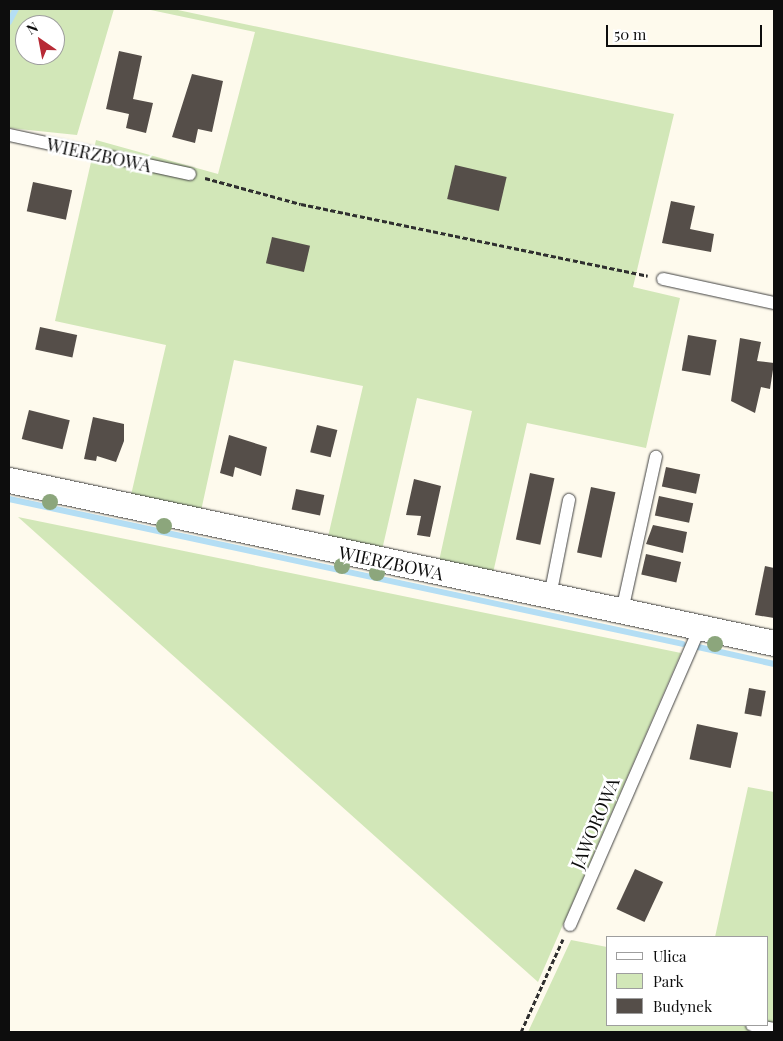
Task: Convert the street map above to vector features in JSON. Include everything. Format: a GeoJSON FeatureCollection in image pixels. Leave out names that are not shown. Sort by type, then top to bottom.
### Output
{"type":"FeatureCollection","features":[{"type":"Feature","properties":{"kind":"street","name":"WIERZBOWA"},"geometry":{"type":"LineString","coordinates":[[9,480],[774,643]]}},
{"type":"Feature","properties":{"kind":"lane","name":"WIERZBOWA"},"geometry":{"type":"LineString","coordinates":[[9,136],[190,174]]}},
{"type":"Feature","properties":{"kind":"lane"},"geometry":{"type":"LineString","coordinates":[[663,279],[774,303]]}},
{"type":"Feature","properties":{"kind":"lane"},"geometry":{"type":"LineString","coordinates":[[622,611],[656,457]]}},
{"type":"Feature","properties":{"kind":"lane"},"geometry":{"type":"LineString","coordinates":[[550,596],[569,500]]}},
{"type":"Feature","properties":{"kind":"lane","name":"JAWOROWA"},"geometry":{"type":"LineString","coordinates":[[570,925],[700,627]]}},
{"type":"Feature","properties":{"kind":"lane"},"geometry":{"type":"LineString","coordinates":[[758,1026],[774,1029]]}},
{"type":"Feature","properties":{"kind":"path"},"geometry":{"type":"LineString","coordinates":[[190,174],[301,204],[663,279]]}},
{"type":"Feature","properties":{"kind":"path"},"geometry":{"type":"LineString","coordinates":[[521,1032],[570,925]]}},
{"type":"Feature","properties":{"kind":"green space"},"geometry":{"type":"Polygon","coordinates":[[[9,9],[114,9],[77,135],[9,128],[9,9]]]}},
{"type":"Feature","properties":{"kind":"green space"},"geometry":{"type":"Polygon","coordinates":[[[146,9],[173,9],[674,114],[633,287],[680,298],[646,448],[527,423],[493,573],[439,561],[472,411],[417,398],[382,550],[327,541],[363,386],[234,360],[201,511],[131,495],[166,345],[55,321],[96,140],[218,174],[255,32],[146,9]]]}},
{"type":"Feature","properties":{"kind":"green space"},"geometry":{"type":"Polygon","coordinates":[[[18,517],[681,653],[538,982],[18,517]]]}},
{"type":"Feature","properties":{"kind":"green space"},"geometry":{"type":"Polygon","coordinates":[[[748,787],[774,792],[774,1032],[528,1032],[571,940],[606,947],[606,1026],[768,1026],[768,936],[715,936],[748,787]]]}},
{"type":"Feature","properties":{"kind":"building"},"geometry":{"type":"Polygon","coordinates":[[[119,51],[142,56],[133,99],[153,103],[146,133],[126,128],[129,114],[106,109],[119,51]]]}},
{"type":"Feature","properties":{"kind":"building"},"geometry":{"type":"Polygon","coordinates":[[[192,74],[223,81],[212,132],[198,129],[195,143],[172,137],[192,74]]]}},
{"type":"Feature","properties":{"kind":"building"},"geometry":{"type":"Polygon","coordinates":[[[455,165],[507,177],[499,211],[447,199],[455,165]]]}},
{"type":"Feature","properties":{"kind":"building"},"geometry":{"type":"Polygon","coordinates":[[[33,182],[72,190],[66,220],[27,211],[33,182]]]}},
{"type":"Feature","properties":{"kind":"building"},"geometry":{"type":"Polygon","coordinates":[[[671,201],[695,206],[690,229],[714,234],[711,252],[662,243],[671,201]]]}},
{"type":"Feature","properties":{"kind":"building"},"geometry":{"type":"Polygon","coordinates":[[[272,237],[310,246],[304,272],[266,263],[272,237]]]}},
{"type":"Feature","properties":{"kind":"building"},"geometry":{"type":"Polygon","coordinates":[[[40,327],[77,335],[72,357],[35,349],[40,327]]]}},
{"type":"Feature","properties":{"kind":"building"},"geometry":{"type":"Polygon","coordinates":[[[688,335],[717,340],[710,375],[682,370],[688,335]]]}},
{"type":"Feature","properties":{"kind":"building"},"geometry":{"type":"Polygon","coordinates":[[[740,338],[761,342],[757,361],[774,363],[770,389],[761,387],[755,413],[731,401],[740,338]]]}},
{"type":"Feature","properties":{"kind":"building"},"geometry":{"type":"Polygon","coordinates":[[[29,410],[70,420],[62,449],[22,439],[29,410]]]}},
{"type":"Feature","properties":{"kind":"building"},"geometry":{"type":"Polygon","coordinates":[[[93,417],[124,424],[124,441],[116,462],[97,456],[96,461],[84,459],[93,417]]]}},
{"type":"Feature","properties":{"kind":"building"},"geometry":{"type":"Polygon","coordinates":[[[317,425],[337,430],[331,457],[310,452],[317,425]]]}},
{"type":"Feature","properties":{"kind":"building"},"geometry":{"type":"Polygon","coordinates":[[[229,435],[267,447],[261,476],[235,467],[233,477],[220,473],[229,435]]]}},
{"type":"Feature","properties":{"kind":"building"},"geometry":{"type":"Polygon","coordinates":[[[666,467],[700,474],[696,494],[662,487],[666,467]]]}},
{"type":"Feature","properties":{"kind":"building"},"geometry":{"type":"Polygon","coordinates":[[[530,473],[554,478],[540,545],[516,540],[530,473]]]}},
{"type":"Feature","properties":{"kind":"building"},"geometry":{"type":"Polygon","coordinates":[[[414,479],[441,486],[430,537],[417,535],[421,516],[406,515],[414,479]]]}},
{"type":"Feature","properties":{"kind":"building"},"geometry":{"type":"Polygon","coordinates":[[[591,487],[615,492],[602,558],[577,553],[591,487]]]}},
{"type":"Feature","properties":{"kind":"building"},"geometry":{"type":"Polygon","coordinates":[[[296,489],[324,495],[320,516],[292,510],[296,489]]]}},
{"type":"Feature","properties":{"kind":"building"},"geometry":{"type":"Polygon","coordinates":[[[659,496],[693,503],[689,523],[655,516],[659,496]]]}},
{"type":"Feature","properties":{"kind":"building"},"geometry":{"type":"Polygon","coordinates":[[[653,525],[687,532],[683,553],[646,544],[653,525]]]}},
{"type":"Feature","properties":{"kind":"building"},"geometry":{"type":"Polygon","coordinates":[[[646,554],[681,562],[676,583],[641,574],[646,554]]]}},
{"type":"Feature","properties":{"kind":"building"},"geometry":{"type":"Polygon","coordinates":[[[765,566],[774,568],[774,618],[755,615],[765,566]]]}},
{"type":"Feature","properties":{"kind":"building"},"geometry":{"type":"Polygon","coordinates":[[[749,688],[766,691],[761,717],[744,714],[749,688]]]}},
{"type":"Feature","properties":{"kind":"building"},"geometry":{"type":"Polygon","coordinates":[[[697,724],[738,733],[731,768],[690,759],[697,724]]]}},
{"type":"Feature","properties":{"kind":"building"},"geometry":{"type":"Polygon","coordinates":[[[635,869],[663,882],[645,922],[616,909],[635,869]]]}},
{"type":"Feature","properties":{"kind":"waterway"},"geometry":{"type":"LineString","coordinates":[[9,22],[16,9]]}},
{"type":"Feature","properties":{"kind":"waterway"},"geometry":{"type":"LineString","coordinates":[[9,499],[683,644]]}},
{"type":"Feature","properties":{"kind":"waterway"},"geometry":{"type":"LineString","coordinates":[[698,647],[774,664]]}}]}
